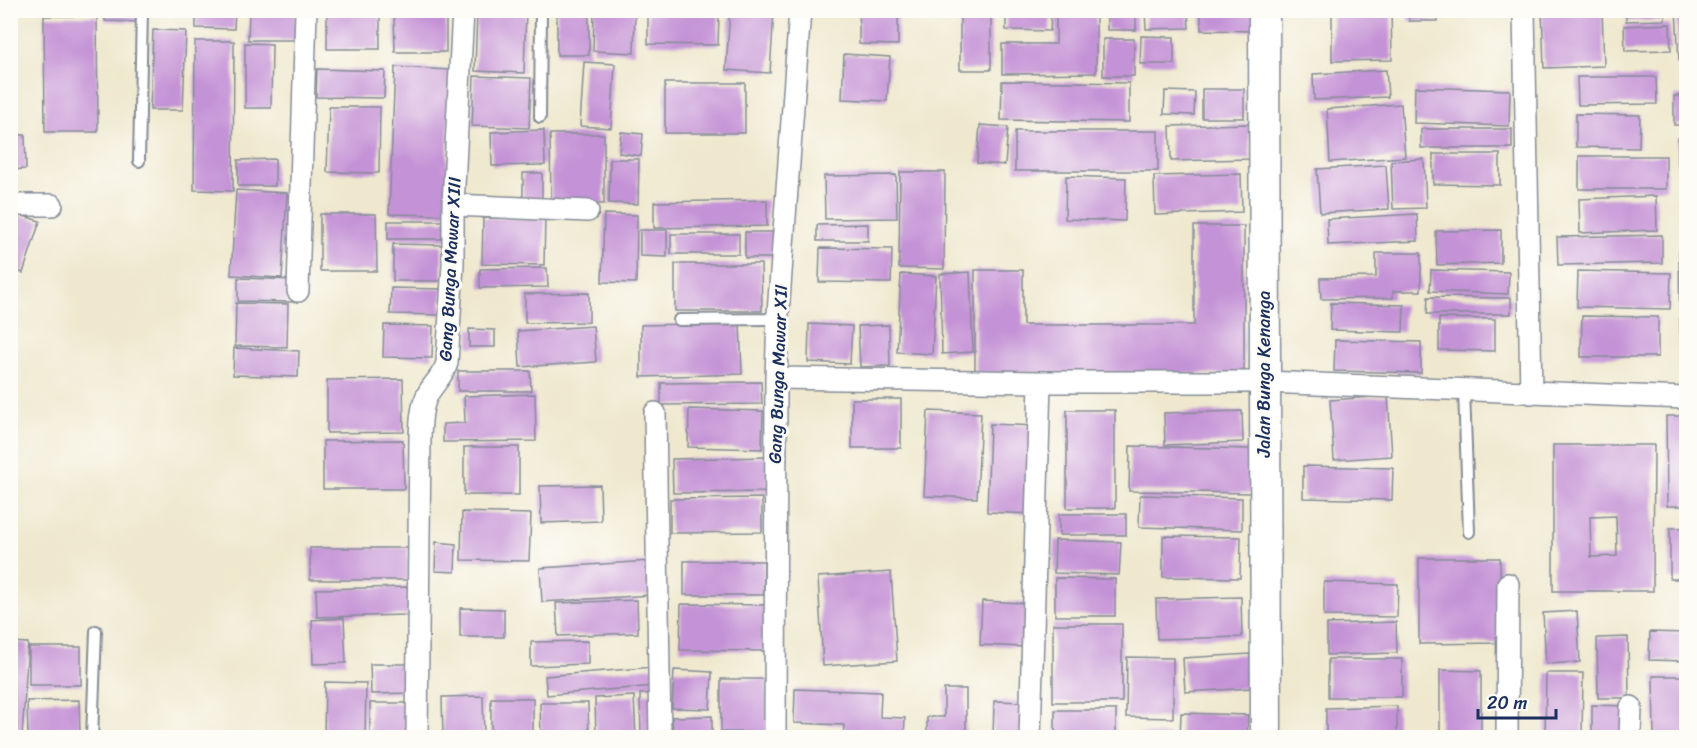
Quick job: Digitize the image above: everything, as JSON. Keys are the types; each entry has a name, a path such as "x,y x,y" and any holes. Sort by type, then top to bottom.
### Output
{"street":[{"path":"298,291 306,10"},
{"name":"Gang Bunga Mawar XIII","path":"417,738 420,436 425,401 444,373 447,363 463,10"},
{"name":"Gang Bunga Mawar XII","path":"775,738 778,314 800,10"},
{"name":"Jalan Bunga Kenanga","path":"1264,10 1266,738"},
{"path":"1524,10 1531,393"},
{"path":"10,205 52,206"},
{"path":"453,205 588,211"},
{"path":"776,378 1040,382 1264,382 1686,398"},
{"path":"1030,738 1040,382"},
{"path":"655,412 660,738"},
{"path":"1507,738 1508,584"},
{"path":"1630,738 1631,707"}],"lane":[{"path":"138,161 142,10"},
{"path":"540,117 541,10"},
{"path":"679,320 767,319 778,314"},
{"path":"1464,390 1469,532"},
{"path":"92,738 96,631"}],"building":[{"path":"106,10 141,10 141,22 105,21"},
{"path":"196,10 235,10 234,29 196,28"},
{"path":"249,10 296,10 296,40 248,40"},
{"path":"327,10 380,10 380,49 327,49"},
{"path":"477,10 526,10 524,73 475,71"},
{"path":"557,10 589,10 589,55 557,55"},
{"path":"594,10 635,10 634,53 593,51"},
{"path":"730,10 774,10 770,73 726,70"},
{"path":"859,10 898,10 898,45 859,44"},
{"path":"960,10 991,10 991,70 960,70"},
{"path":"1006,10 1051,10 1050,31 1006,30"},
{"path":"1056,10 1096,10 1096,73 1002,74 1002,44 1056,44"},
{"path":"1107,10 1136,10 1136,30 1107,30"},
{"path":"1145,10 1188,10 1189,28 1146,29"},
{"path":"1201,10 1256,10 1255,31 1201,30"},
{"path":"1332,10 1391,10 1392,60 1332,61"},
{"path":"1410,10 1438,10 1438,21 1409,21"},
{"path":"1542,10 1602,10 1604,66 1544,68"},
{"path":"1626,10 1665,10 1665,20 1626,21"},
{"path":"1676,10 1686,10 1686,60 1679,60"},
{"path":"446,11 446,52 395,52 394,12"},
{"path":"648,13 719,14 718,45 648,44"},
{"path":"44,16 97,16 98,132 45,132"},
{"path":"1670,24 1671,50 1625,51 1624,26"},
{"path":"153,30 186,31 183,110 150,110"},
{"path":"1141,36 1174,37 1174,64 1140,64"},
{"path":"1103,39 1134,39 1134,76 1103,76"},
{"path":"195,41 234,41 233,191 194,190"},
{"path":"245,43 272,44 271,108 245,108"},
{"path":"10,45 13,45 15,97 10,97"},
{"path":"844,54 890,57 887,101 842,99"},
{"path":"584,62 615,64 611,128 580,126"},
{"path":"395,67 450,70 446,215 389,214"},
{"path":"317,69 385,71 384,98 316,97"},
{"path":"1386,70 1388,97 1314,100 1313,74"},
{"path":"474,76 531,78 529,128 472,126"},
{"path":"1577,77 1656,77 1657,104 1578,105"},
{"path":"1002,81 1129,83 1129,122 1001,120"},
{"path":"665,83 745,83 745,133 665,133"},
{"path":"1415,87 1510,90 1509,126 1414,123"},
{"path":"1202,89 1244,89 1244,118 1202,118"},
{"path":"1165,91 1195,92 1194,115 1164,114"},
{"path":"1674,96 1686,96 1686,125 1674,125"},
{"path":"1401,104 1405,157 1330,162 1327,109"},
{"path":"329,107 380,107 379,173 327,172"},
{"path":"1576,114 1640,115 1639,148 1576,147"},
{"path":"1249,124 1250,159 1171,161 1170,126"},
{"path":"980,125 1008,127 1005,165 977,163"},
{"path":"1421,129 1512,129 1512,148 1421,148"},
{"path":"544,130 545,165 492,166 491,132"},
{"path":"1015,131 1158,131 1158,171 1015,171"},
{"path":"621,132 643,134 641,156 619,153"},
{"path":"550,134 604,134 604,204 551,204"},
{"path":"10,135 25,135 26,169 10,170"},
{"path":"1678,138 1686,138 1686,164 1678,164"},
{"path":"1433,154 1500,154 1500,185 1433,184"},
{"path":"1579,156 1666,156 1666,189 1579,189"},
{"path":"275,159 275,186 238,186 238,160"},
{"path":"610,159 639,159 638,204 609,203"},
{"path":"1424,159 1426,208 1393,209 1391,161"},
{"path":"1386,165 1389,209 1320,213 1317,169"},
{"path":"900,172 945,172 944,269 899,268"},
{"path":"523,173 542,173 542,199 523,199"},
{"path":"1241,174 1242,212 1155,215 1154,176"},
{"path":"896,175 897,218 825,219 824,176"},
{"path":"1066,176 1126,178 1125,221 1065,219"},
{"path":"236,190 287,193 282,278 231,275"},
{"path":"1656,196 1657,230 1580,233 1579,199"},
{"path":"767,200 767,226 654,228 654,202"},
{"path":"10,212 40,221 23,273 10,269"},
{"path":"320,214 376,214 377,271 320,271"},
{"path":"604,214 637,215 636,283 602,282"},
{"path":"1417,214 1418,241 1328,245 1327,219"},
{"path":"483,218 545,218 544,265 482,264"},
{"path":"388,221 450,221 451,239 388,239"},
{"path":"868,224 868,241 817,241 817,225"},
{"path":"1194,226 1244,226 1244,374 975,373 975,270 1023,270 1023,325 1194,325"},
{"path":"640,230 667,230 667,257 640,256"},
{"path":"1501,230 1501,263 1437,265 1436,231"},
{"path":"745,232 775,232 775,258 745,258"},
{"path":"671,234 739,234 739,254 671,254"},
{"path":"1662,235 1662,263 1558,265 1557,237"},
{"path":"393,244 442,245 442,281 393,281"},
{"path":"820,248 892,249 891,283 819,282"},
{"path":"1679,251 1686,251 1686,333 1680,333"},
{"path":"1376,253 1421,253 1421,291 1393,291 1393,298 1321,299 1320,278 1376,277"},
{"path":"675,264 761,264 762,311 675,311"},
{"path":"547,268 548,287 480,288 480,269"},
{"path":"1431,270 1509,272 1508,294 1430,291"},
{"path":"1578,271 1671,273 1670,309 1577,307"},
{"path":"970,272 973,352 942,354 940,274"},
{"path":"901,274 936,276 932,354 897,352"},
{"path":"238,278 296,280 295,302 238,301"},
{"path":"391,288 442,289 441,315 390,314"},
{"path":"589,293 589,322 525,323 525,294"},
{"path":"1428,297 1511,298 1511,314 1427,314"},
{"path":"236,303 288,304 287,347 235,346"},
{"path":"1331,303 1404,305 1403,332 1330,330"},
{"path":"1582,316 1658,317 1658,357 1581,357"},
{"path":"1439,318 1495,319 1495,351 1439,350"},
{"path":"740,323 742,374 641,377 641,325"},
{"path":"809,324 852,326 850,364 808,362"},
{"path":"384,325 433,326 432,358 383,357"},
{"path":"889,325 890,366 860,367 858,326"},
{"path":"593,326 596,362 520,367 518,331"},
{"path":"469,329 495,330 495,347 469,347"},
{"path":"1335,340 1421,342 1421,373 1334,371"},
{"path":"234,348 299,351 298,377 233,375"},
{"path":"458,371 530,371 531,391 458,391"},
{"path":"403,379 404,432 327,433 327,380"},
{"path":"761,382 762,404 661,405 661,383"},
{"path":"535,394 536,441 443,442 443,424 465,423 464,396"},
{"path":"1388,396 1392,456 1334,460 1330,400"},
{"path":"852,399 901,399 901,448 852,448"},
{"path":"689,409 763,411 762,449 688,447"},
{"path":"1067,410 1115,410 1115,508 1067,508"},
{"path":"928,411 981,413 977,498 924,496"},
{"path":"1242,411 1243,442 1165,445 1164,413"},
{"path":"1666,416 1686,416 1686,506 1667,506"},
{"path":"990,424 1034,426 1031,514 987,512"},
{"path":"403,440 404,489 323,489 323,441"},
{"path":"1553,445 1654,445 1653,591 1553,591","holes":["1616,516 1617,556 1591,557 1590,517"]},
{"path":"1130,446 1252,449 1251,493 1129,491"},
{"path":"464,447 519,447 519,495 464,495"},
{"path":"768,457 769,492 673,493 672,459"},
{"path":"1303,466 1393,468 1392,500 1303,498"},
{"path":"600,485 601,521 541,523 540,486"},
{"path":"1140,495 1242,498 1242,530 1139,527"},
{"path":"762,498 762,532 670,533 670,499"},
{"path":"462,512 531,514 529,561 461,560"},
{"path":"1059,514 1126,514 1126,535 1059,535"},
{"path":"1670,528 1686,528 1686,579 1670,579"},
{"path":"1163,536 1241,537 1240,578 1163,577"},
{"path":"1055,540 1121,542 1119,575 1054,573"},
{"path":"436,542 456,544 455,572 435,571"},
{"path":"310,548 408,548 408,580 310,580"},
{"path":"1419,558 1500,558 1501,643 1419,644"},
{"path":"650,561 652,595 542,602 540,568"},
{"path":"684,561 764,561 764,595 684,595"},
{"path":"891,572 897,661 823,666 818,577"},
{"path":"1055,578 1115,579 1115,616 1055,616"},
{"path":"1324,582 1398,584 1397,617 1324,616"},
{"path":"408,587 408,615 317,617 316,589"},
{"path":"1241,597 1242,637 1157,639 1156,599"},
{"path":"637,600 638,633 558,636 556,603"},
{"path":"982,601 1027,603 1025,647 980,645"},
{"path":"681,604 766,605 765,651 680,650"},
{"path":"460,608 504,609 504,637 460,637"},
{"path":"1577,611 1580,662 1546,664 1543,613"},
{"path":"344,618 346,663 313,664 312,620"},
{"path":"1396,622 1397,653 1327,655 1327,624"},
{"path":"1053,624 1122,624 1122,702 1053,702"},
{"path":"1650,632 1686,633 1686,661 1649,660"},
{"path":"1628,637 1629,698 1598,698 1597,638"},
{"path":"588,641 588,664 531,666 531,642"},
{"path":"10,642 28,643 22,738 10,738"},
{"path":"29,647 81,647 81,685 29,685"},
{"path":"1250,654 1252,688 1185,692 1183,658"},
{"path":"1127,657 1173,658 1173,718 1126,717"},
{"path":"1328,659 1402,659 1402,697 1328,697"},
{"path":"370,664 412,664 412,693 371,694"},
{"path":"654,667 655,686 547,695 545,676"},
{"path":"674,670 712,672 710,709 672,708"},
{"path":"1440,670 1481,671 1481,738 1440,738"},
{"path":"1546,673 1583,673 1582,738 1545,738"},
{"path":"1653,676 1686,676 1686,738 1654,738"},
{"path":"721,679 767,679 767,732 721,732"},
{"path":"325,682 366,683 365,738 324,738"},
{"path":"795,689 881,692 880,717 905,718 904,738 843,738 844,725 794,723"},
{"path":"944,689 966,689 966,738 927,738 927,717 944,717"},
{"path":"656,693 657,738 641,738 640,694"},
{"path":"483,696 484,738 443,738 442,697"},
{"path":"634,696 636,738 596,738 595,698"},
{"path":"491,698 533,698 533,736 491,736"},
{"path":"79,700 80,738 28,738 27,701"},
{"path":"994,701 1026,702 1024,738 993,738"},
{"path":"370,703 412,703 412,738 370,738"},
{"path":"540,703 588,703 589,738 541,738"},
{"path":"1592,705 1628,706 1627,738 1592,738"},
{"path":"1397,706 1397,738 1326,738 1326,708"},
{"path":"1055,710 1116,710 1116,738 1055,738"},
{"path":"1181,713 1248,715 1247,738 1180,738"},
{"path":"712,716 712,738 673,738 672,717"},
{"path":"1128,734 1170,735 1170,738 1128,738"}]}
